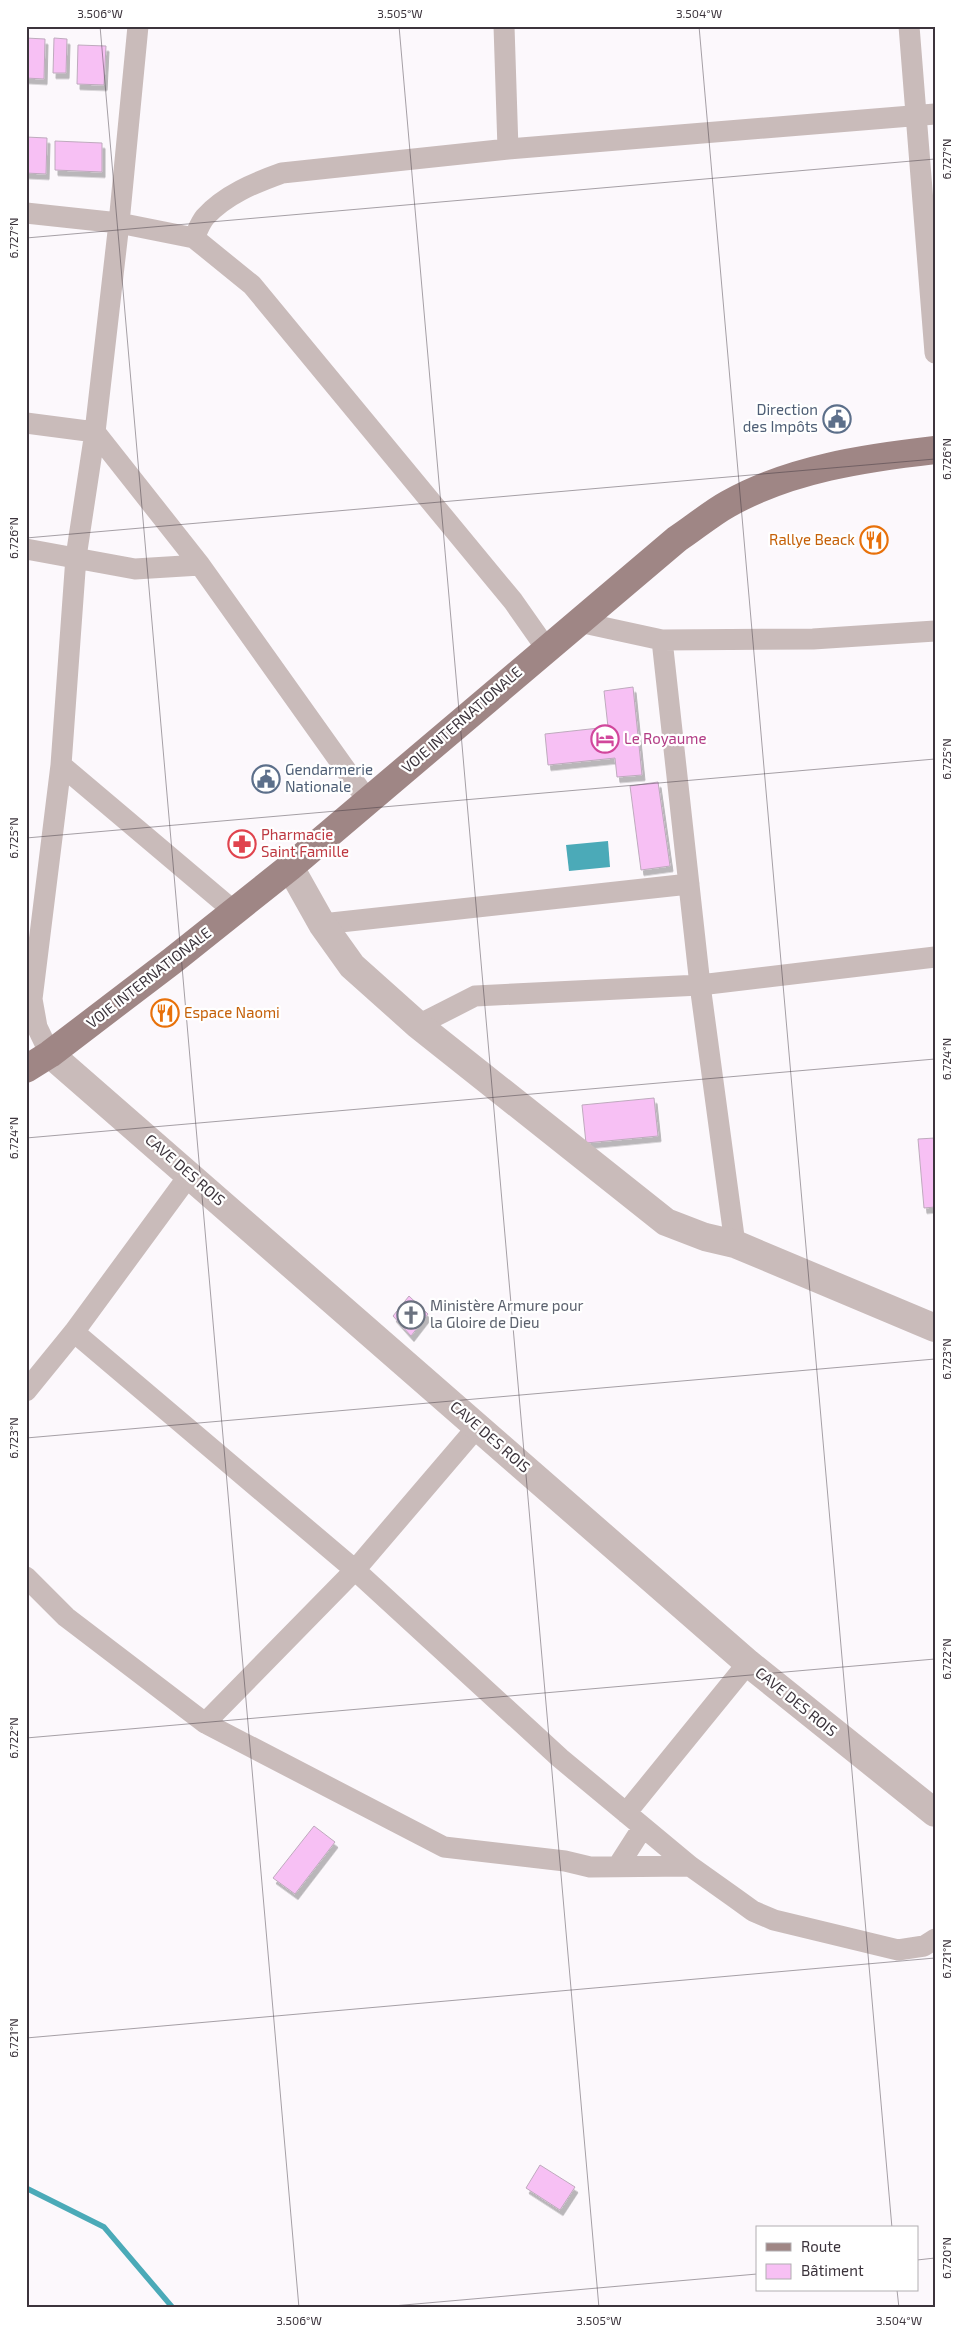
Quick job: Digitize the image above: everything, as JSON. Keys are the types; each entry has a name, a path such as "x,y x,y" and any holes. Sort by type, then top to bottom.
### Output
{"main road":[{"name":"VOIE INTERNATIONALE","path":"26,1069 50,1054 235,912 677,539 727,504 777,481 874,457 935,450"}],"street":[{"path":"50,1054 37,1027 32,999 61,765 76,558 95,432 119,224 138,26"},
{"path":"504,26 508,149"},
{"path":"909,26 926,115 935,353"},
{"path":"194,238 203,218 226,200 252,183 282,173 508,149 926,115"},
{"path":"26,213 119,224 194,238 252,285 513,601 546,648"},
{"path":"26,423 95,432 200,566 368,801"},
{"path":"26,549 135,569 200,566"},
{"path":"579,622 662,640 813,639 935,631"},
{"path":"662,640 700,985 735,1244"},
{"path":"61,765 235,912"},
{"path":"290,867 322,924 352,966 418,1025 666,1222 705,1238 735,1244 935,1328"},
{"path":"322,924 689,884"},
{"path":"418,1025 475,996 700,985 935,957"},
{"name":"CAVE DES ROIS","path":"50,1054 190,1174 748,1664 935,1813"},
{"path":"26,1391 74,1332 190,1174"},
{"path":"74,1332 355,1570 560,1758 690,1866 754,1911 774,1920 898,1950 924,1946 935,1940"},
{"path":"205,1723 355,1570 478,1426"},
{"path":"26,1577 66,1617 205,1723 444,1847 553,1860 590,1867 690,1866"},
{"path":"626,1813 748,1664"},
{"path":"618,1866 643,1827"}],"water":[{"path":"608,841 610,867 569,871 566,845"}],"building":[{"path":"26,38 45,39 44,79 26,78"},
{"path":"54,38 67,39 66,73 53,73"},
{"path":"78,45 106,46 104,85 77,84"},
{"path":"26,137 47,138 46,174 26,173"},
{"path":"55,141 102,143 102,172 55,170"},
{"path":"633,687 642,775 617,777 615,758 548,765 545,734 608,727 604,691"},
{"path":"658,782 670,866 641,870 630,786"},
{"path":"654,1098 658,1136 586,1143 582,1105"},
{"path":"935,1138 935,1207 924,1208 918,1139"},
{"name":"Ministère Armure pour la Gloire de Dieu","path":"409,1296 428,1314 411,1336 393,1316"},
{"path":"314,1826 335,1842 295,1894 273,1878"},
{"path":"540,2165 575,2187 560,2210 526,2188"}],"waterway":[{"path":"26,2188 104,2227 173,2308"}],"place":[{"name":"Direction des Impôts","path":"837,419"},
{"name":"Rallye Beack","path":"874,540"},
{"name":"Le Royaume","path":"605,739"},
{"name":"Gendarmerie Nationale","path":"266,779"},
{"name":"Pharmacie Saint Famille","path":"242,844"},
{"name":"Espace Naomi","path":"165,1013"},
{"name":"Ministère Armure pour la Gloire de Dieu","path":"411,1315"}]}
